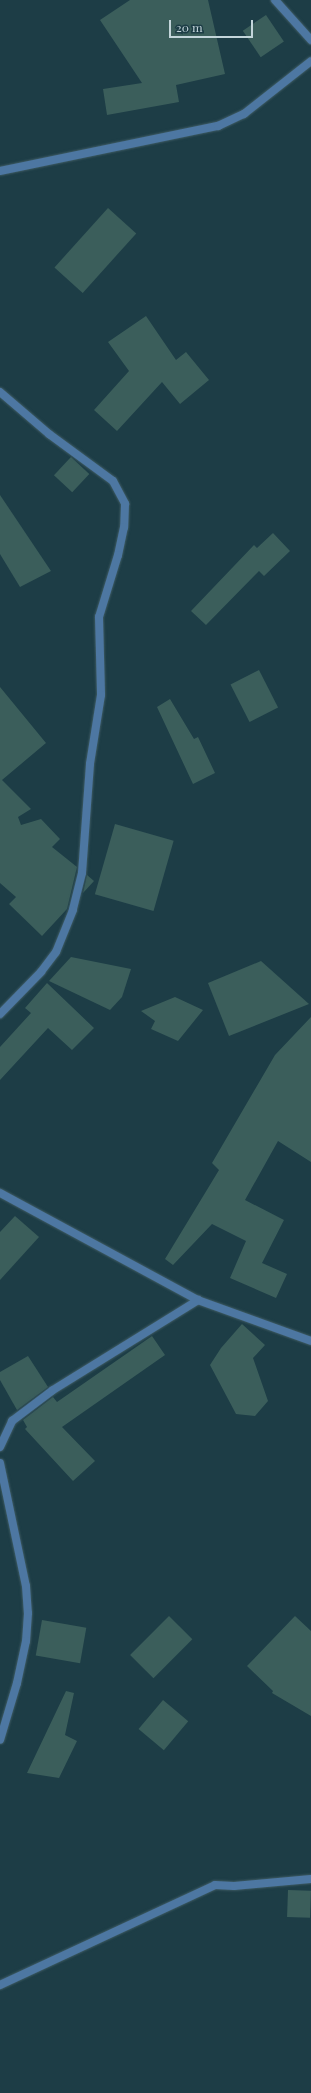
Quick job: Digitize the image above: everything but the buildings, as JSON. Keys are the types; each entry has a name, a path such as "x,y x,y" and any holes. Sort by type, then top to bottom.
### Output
{"street":[{"path":"275,0 311,40"},
{"path":"0,171 218,126 244,114 311,61"},
{"path":"0,392 49,434 113,482 125,504 124,527 118,555 99,617 101,695 90,764 82,873 73,910 56,952 41,972 0,1014"},
{"path":"0,1193 198,1300 311,1341"},
{"path":"0,1446 12,1421 47,1394 169,1315 198,1300"},
{"path":"0,1463 26,1586 28,1613 21,1662 0,1740"},
{"path":"0,1985 215,1885 234,1886 311,1880"}]}
